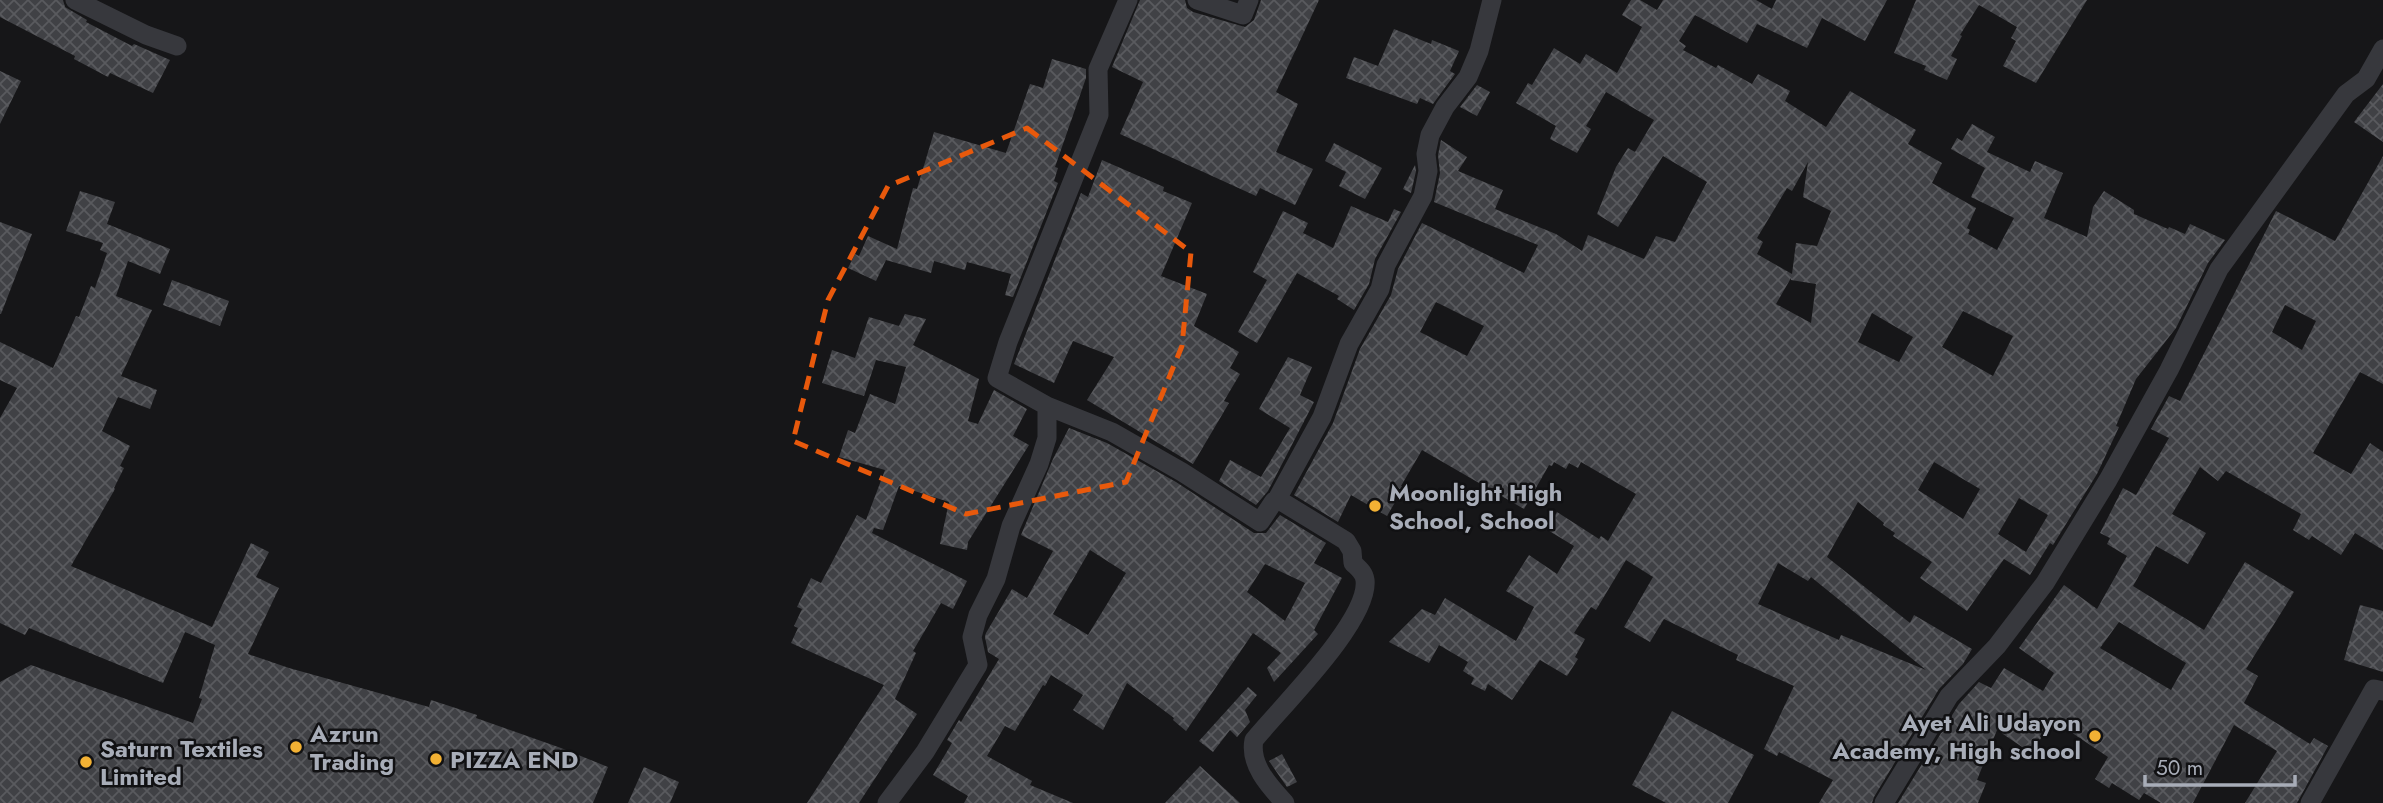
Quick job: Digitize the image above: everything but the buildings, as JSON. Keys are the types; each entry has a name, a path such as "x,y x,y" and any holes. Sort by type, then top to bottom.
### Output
{"street":[{"path":"75,0 177,47"},
{"path":"1128,0 1098,69 1100,115 1008,342 997,378 1047,406 1112,432 1261,522 1276,501 1322,417 1349,344 1380,289 1387,265 1423,196 1428,171 1426,154 1430,135 1468,77 1479,51 1492,0"},
{"path":"1197,0 1243,15 1250,0"},
{"path":"1884,803 1949,695 1997,646 2045,583 2108,480 2169,370 2219,269 2346,94 2366,79 2380,60"},
{"path":"887,803 925,752 978,665 972,637 978,615 996,579 1011,526 1039,464 1047,438 1047,406"},
{"path":"1276,501 1279,500 1346,541 1352,551 1353,563 1364,574 1366,583 1351,621 1332,650 1254,740 1252,753 1267,785 1284,803"},
{"path":"2310,803 2374,689 2383,691"}],"highlighted area":[{"path":"1027,128 1191,252 1182,346 1126,482 966,514 793,441 828,300 888,186"}],"place":[{"name":"Moonlight High School, School","path":"1375,506"},
{"name":"Ayet Ali Udayon Academy, High school","path":"2095,736"},
{"name":"Azrun Trading","path":"296,747"},
{"name":"PIZZA END","path":"436,759"},
{"name":"Saturn Textiles Limited","path":"86,762"}]}
